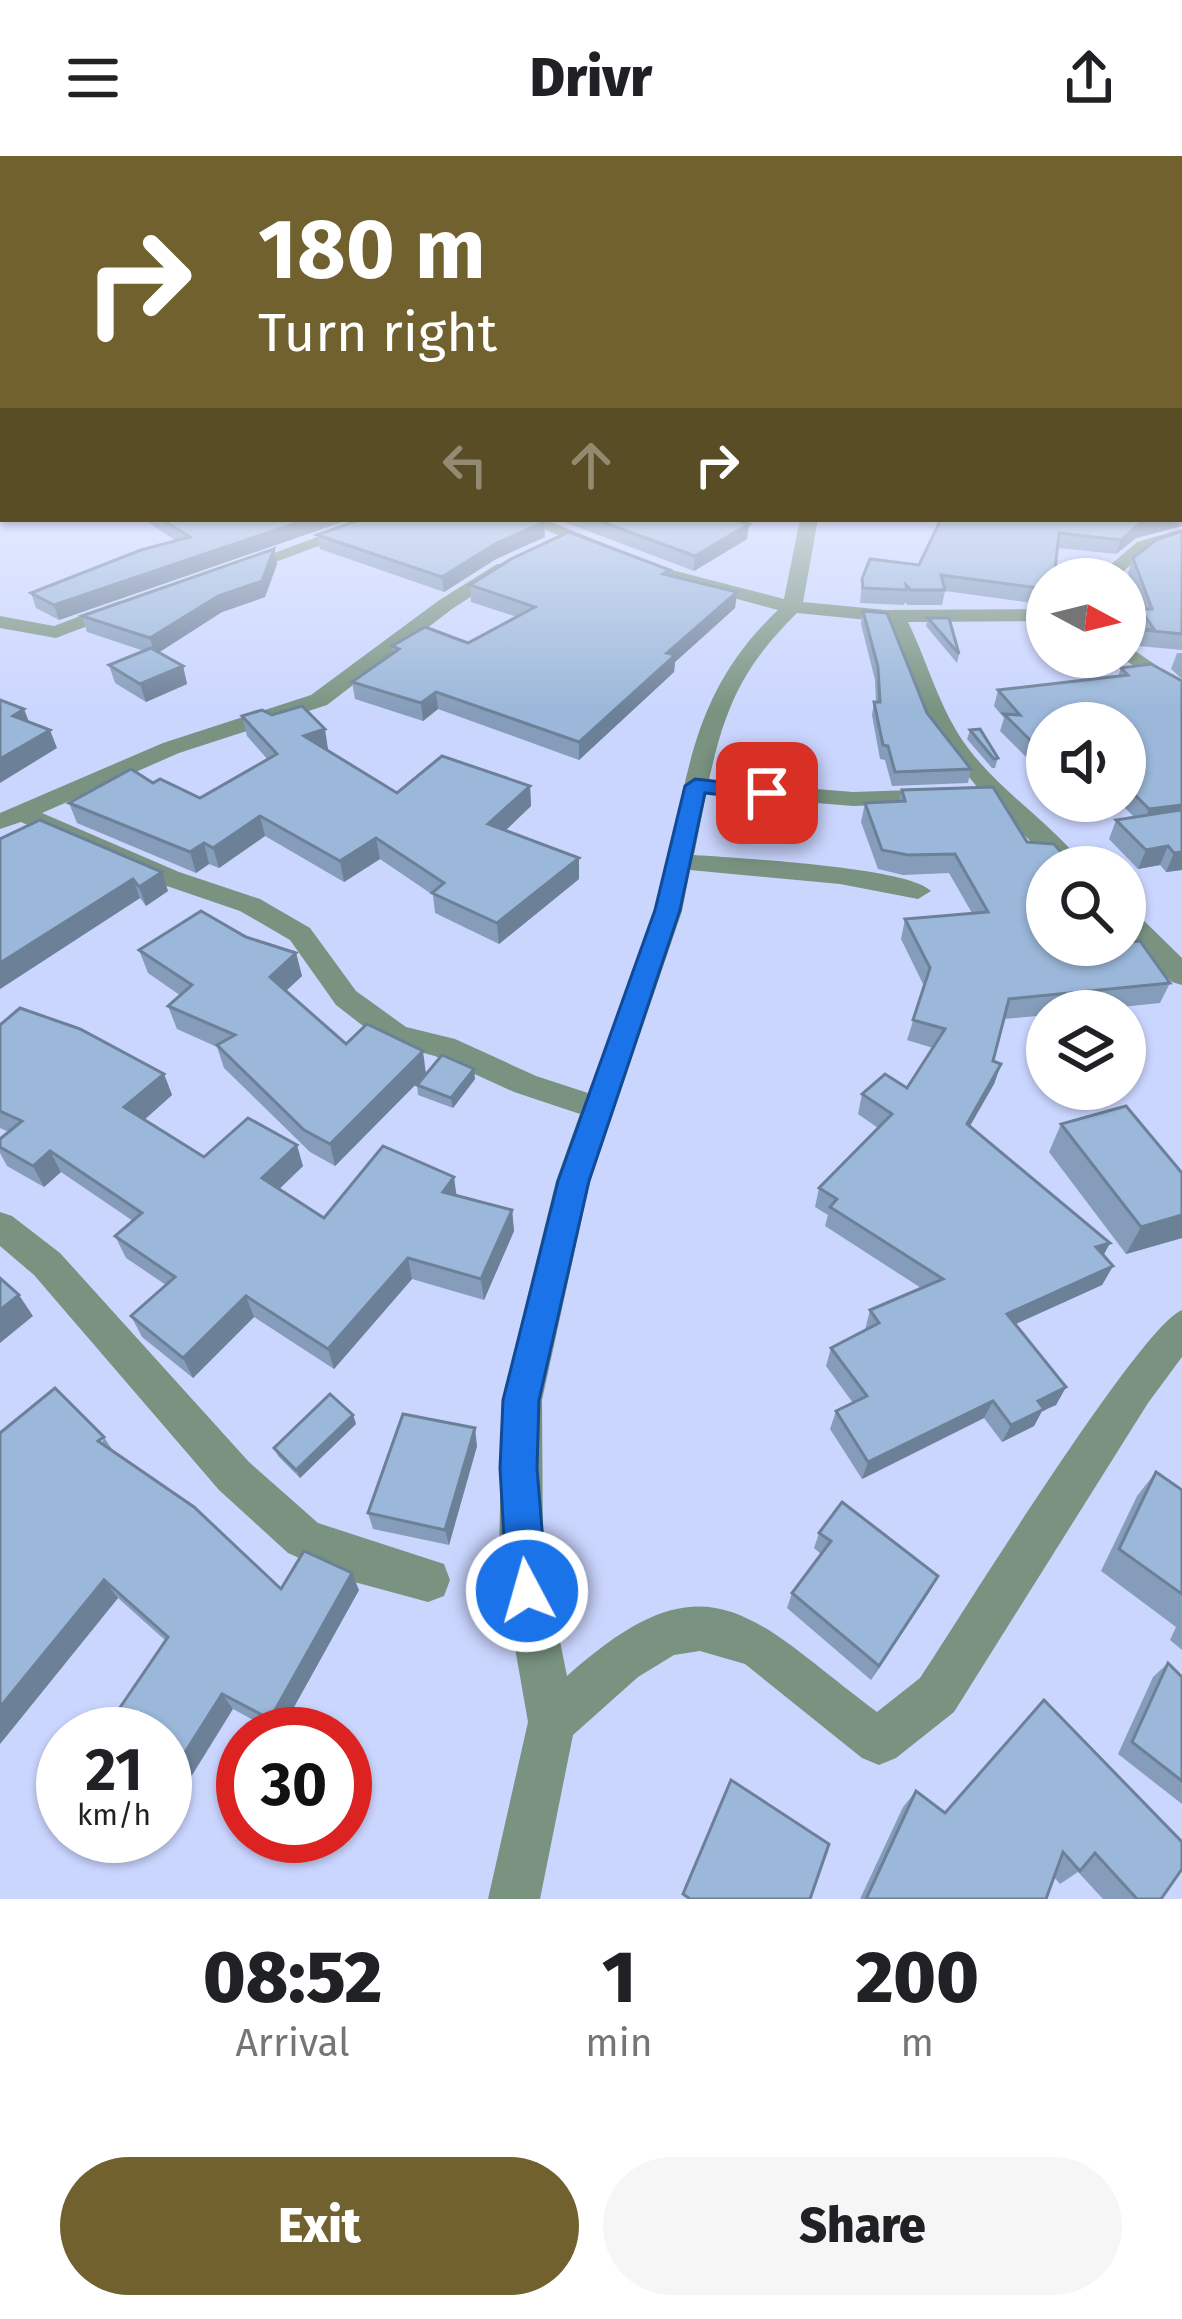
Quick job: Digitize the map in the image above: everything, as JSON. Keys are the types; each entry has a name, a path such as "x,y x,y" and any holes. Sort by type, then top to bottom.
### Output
{"street":[{"path":"227,573 295,549"},
{"path":"11,817 171,748 320,700 445,605 542,549"},
{"path":"602,549 690,581 792,607 896,617 1026,615"},
{"path":"514,1899 552,1722 521,1557 521,1400 573,1181 636,1010 679,861 712,716 732,677 792,607 803,549"},
{"path":"0,622 56,632 148,597"},
{"path":"896,617 937,718 996,794 1051,846"},
{"path":"1146,655 1182,658"},
{"path":"1146,666 1182,693"},
{"path":"695,786 853,800 996,794"},
{"path":"11,817 250,905 300,934 346,998 396,1035 444,1047 525,1084 598,1108"},
{"path":"679,861 840,876 918,891"},
{"path":"1146,939 1182,975"},
{"path":"0,1226 47,1264 234,1476 303,1538 347,1558 428,1580"},
{"path":"552,1722 634,1648 680,1628 718,1631 758,1646 848,1722 879,1741 937,1695 1134,1390 1182,1327"}],"building":[{"path":"218,549 54,605 31,593 141,550"},
{"path":"274,549 262,581 218,596 150,638 82,616"},
{"path":"360,549 486,549 442,577"},
{"path":"532,549 615,549 670,570 663,574 737,592 667,653 675,655 579,742 436,692 421,703 352,682 399,649 392,646 425,627 468,643 535,607 470,585"},
{"path":"677,549 706,549 695,556"},
{"path":"926,549 1057,549 1056,558 1026,558 1026,586 941,575 945,590 911,590 906,585 907,590 863,588 870,559 919,565"},
{"path":"1144,549 1182,549 1182,634 1146,630 1154,629 1146,618 1146,609 1152,609 1146,593 1146,558 1133,558"},
{"path":"863,611 887,613 927,713 971,769 895,772 888,746 883,745 874,702 880,702 878,667"},
{"path":"928,618 949,618 959,654"},
{"path":"151,648 183,666 140,684 109,665"},
{"path":"1146,665 1182,681 1182,805 1146,806 1146,702 1026,702 1026,736 1004,714 1020,715 998,690 1146,678"},
{"path":"0,700 24,709 13,716 50,730 0,759"},
{"path":"302,706 325,729 304,736 397,793 442,756 530,786 488,824 579,858 497,923 432,893 444,883 376,838 340,861 260,816 213,848 204,843 190,852 69,803 131,769 153,783 160,779 200,798 277,754 242,716 262,710 272,715"},
{"path":"980,729 998,758 970,730"},
{"path":"993,787 1027,842 1056,846 1026,846 1026,966 1146,966 1146,949 1170,983 1026,990 1026,997 1009,999 993,1061 1001,1064 967,1124 1110,1243 1096,1247 1113,1266 1007,1314 1066,1387 1038,1401 1044,1409 1011,1425 993,1401 868,1462 836,1411 867,1396 831,1348 879,1323 870,1310 943,1279 830,1207 837,1199 819,1188 892,1114 862,1094 885,1074 907,1088 945,1029 913,1020 930,968 905,919 988,912 955,854 882,850 865,803 905,801 902,790"},
{"path":"1182,812 1182,852 1174,853 1168,846 1146,850 1118,822 1146,822 1146,815"},
{"path":"40,820 162,872 139,887 133,879 0,963 0,839"},
{"path":"201,911 246,937 296,953 270,977 346,1044 367,1024 423,1051 330,1144 304,1130 217,1045 235,1035 168,1006 192,985 139,950"},
{"path":"20,1008 80,1029 164,1074 124,1107 204,1157 248,1118 297,1145 262,1178 324,1218 383,1146 454,1177 443,1192 512,1210 481,1279 408,1258 328,1349 246,1296 183,1358 131,1316 175,1277 115,1236 142,1213 50,1151 33,1166 0,1147 0,1139 22,1121 0,1111 0,1025"},
{"path":"442,1055 474,1069 451,1098 417,1085"},
{"path":"1129,1110 1182,1173 1182,1215 1141,1227 1061,1124"},
{"path":"0,1278 19,1295 0,1310"},
{"path":"55,1388 104,1437 98,1441 194,1507 281,1589 304,1551 352,1573 277,1707 247,1707 222,1694 192,1741 192,1707 120,1707 168,1637 104,1580 0,1707 0,1433"},
{"path":"330,1394 353,1415 296,1470 274,1448"},
{"path":"403,1414 475,1428 445,1530 368,1513"},
{"path":"1156,1472 1182,1490 1182,1594 1119,1549"},
{"path":"842,1502 938,1576 879,1666 792,1593 831,1541 819,1533"},
{"path":"1168,1663 1182,1677 1182,1781 1132,1742"},
{"path":"1044,1700 1182,1842 1182,1869 1161,1899 1137,1899 1095,1853 1080,1871 1063,1852 1046,1899 866,1899 916,1791 945,1813"},
{"path":"731,1780 829,1844 810,1899 690,1899 683,1894"}],"route":[{"path":"527,1591 521,1557 521,1400 573,1181 668,910 695,786 767,793"}]}
